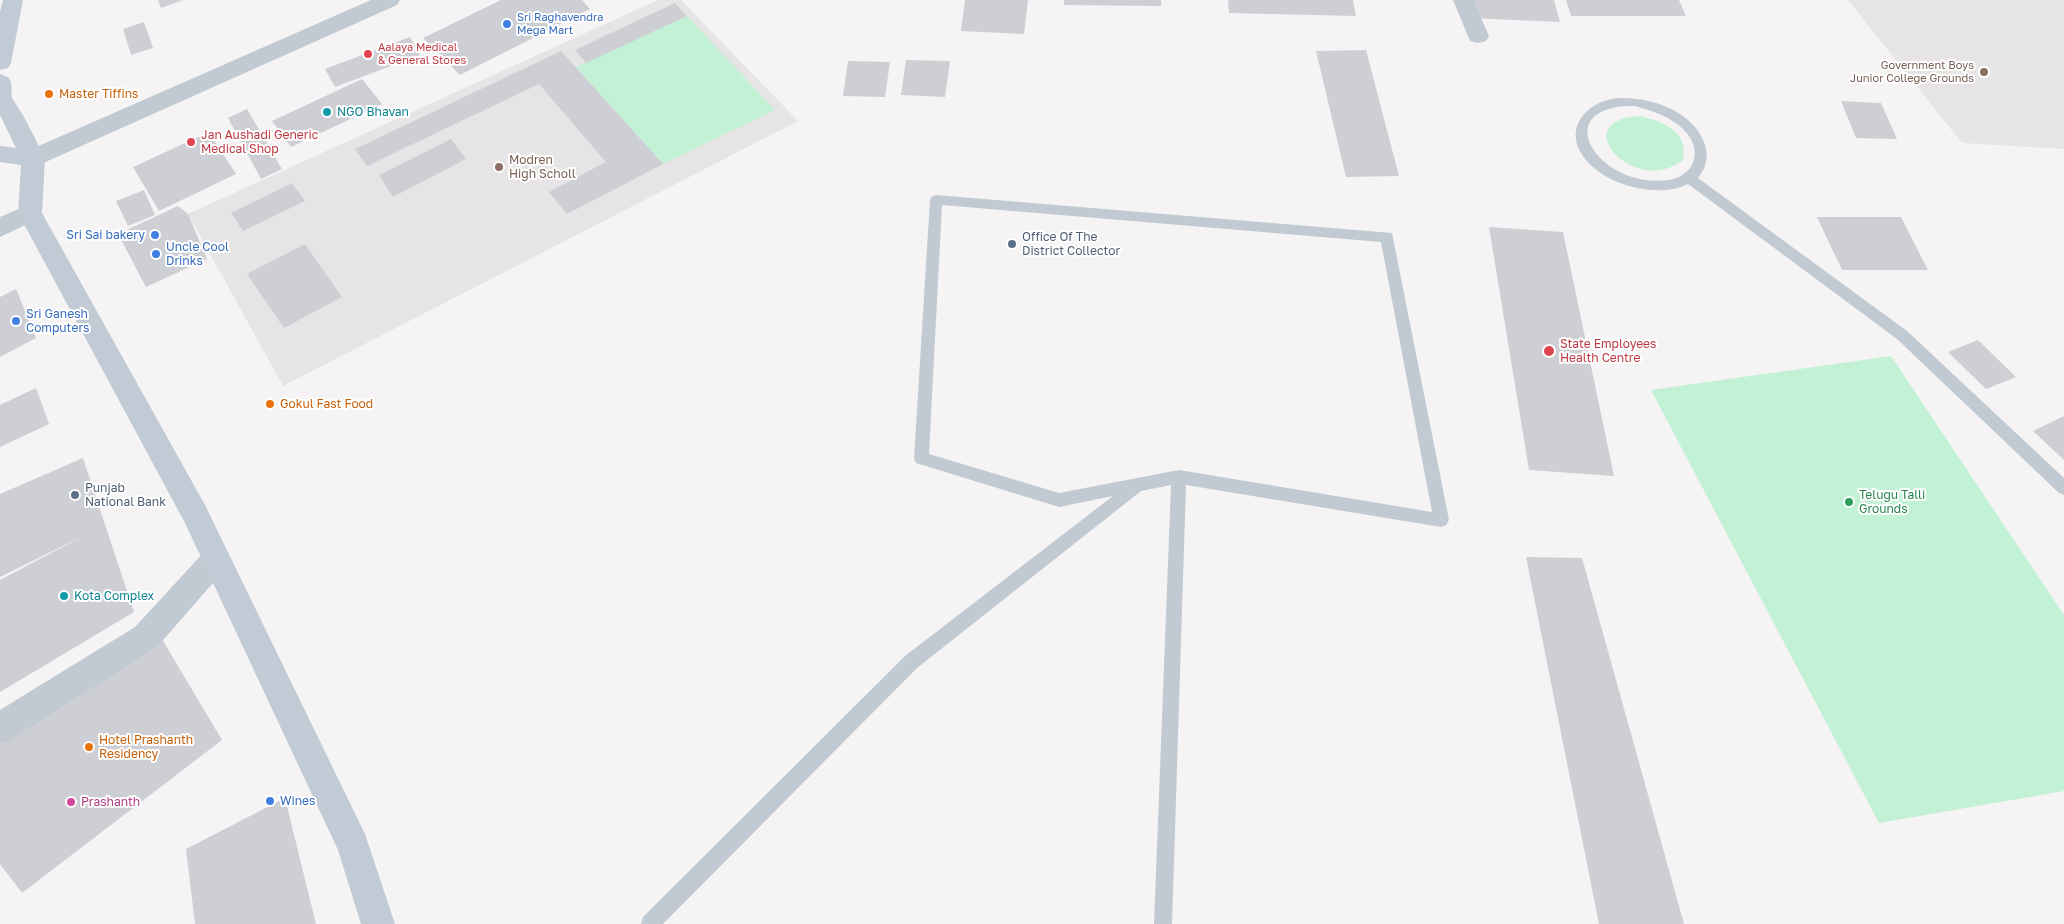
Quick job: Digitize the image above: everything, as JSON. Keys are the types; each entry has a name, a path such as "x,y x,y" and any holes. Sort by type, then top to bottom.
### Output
{"street":[{"path":"0,63 13,0"},
{"path":"0,154 33,158 390,0"},
{"path":"1464,0 1478,36"},
{"path":"0,82 1,99 13,116 33,158 30,213 195,514 353,846 378,924"},
{"path":"0,228 30,213"},
{"path":"0,728 146,637 216,560"}],"lane":[{"path":"1635,102 1658,108 1679,118 1694,133 1702,150 1700,165 1689,178 1671,185 1648,186 1624,180 1602,168 1587,153 1580,136 1583,121 1594,109 1612,103 1635,102"},
{"path":"1689,178 1902,335 2064,488"},
{"path":"936,200 1387,237 1441,520 1179,477 1059,500 921,458 936,200"},
{"path":"1163,924 1179,477"},
{"path":"650,924 911,662 1138,486"}],"shaded area":[{"name":"Modren High Scholl","path":"658,0 681,0 798,121 283,386 188,214"},
{"name":"Government Boys Junior College Grounds","path":"1848,0 2064,0 2064,149 1962,143"}],"green space":[{"path":"687,16 775,110 663,164 576,67"},
{"path":"1640,116 1658,121 1673,129 1682,142 1684,150 1683,160 1664,169 1645,170 1628,164 1615,154 1608,142 1608,130 1618,121"},
{"name":"Telugu Talli Grounds","path":"1891,356 2064,615 2064,791 1879,823 1651,390"}],"building":[{"path":"158,0 183,0 161,8"},
{"name":"Sri Raghavendra Mega Mart","path":"501,0 582,0 590,9 460,75 423,38"},
{"path":"965,0 1028,0 1024,34 961,31"},
{"path":"1064,0 1161,0 1161,6 1064,5"},
{"path":"1228,0 1353,0 1356,16 1229,13"},
{"path":"1463,0 1554,0 1560,22 1467,18"},
{"path":"1566,0 1679,0 1686,16 1571,16"},
{"path":"675,3 687,16 586,63 575,50"},
{"path":"144,22 153,48 131,55 123,29"},
{"path":"410,37 420,55 335,87 325,69"},
{"path":"1366,50 1399,176 1346,177 1316,51"},
{"path":"561,51 663,164 567,214 549,192 606,162 539,84 367,166 355,149"},
{"path":"906,60 950,61 945,97 901,95"},
{"path":"848,61 890,62 885,97 843,96"},
{"name":"NGO Bhavan","path":"362,79 382,104 291,147 272,121"},
{"path":"1841,101 1881,103 1897,139 1856,138"},
{"path":"247,109 282,169 261,179 228,118"},
{"path":"209,132 236,174 159,211 133,167"},
{"path":"451,139 466,159 393,197 379,175"},
{"path":"292,183 305,201 243,231 231,213"},
{"path":"144,190 155,215 128,226 116,201"},
{"path":"178,206 188,214 207,259 146,287 118,234"},
{"path":"1817,217 1901,217 1928,270 1842,270"},
{"name":"State Employees Health Centre","path":"1489,227 1563,232 1614,476 1529,470"},
{"path":"305,244 342,297 284,328 247,274"},
{"path":"16,289 36,338 0,357 0,297"},
{"path":"1978,340 2016,377 1986,389 1948,352"},
{"path":"36,388 49,424 0,447 0,405"},
{"path":"2064,416 2064,460 2033,431"},
{"name":"Kota Complex","path":"83,458 134,612 0,692 0,580 85,535 0,577 0,494"},
{"path":"1526,557 1582,558 1684,924 1599,924"},
{"name":"Prashanth","path":"156,629 222,740 22,893 0,864 0,738"},
{"path":"285,798 316,924 195,924 186,849"}],"place":[{"name":"Sri Raghavendra Mega Mart","path":"507,24"},
{"name":"Aalaya Medical & General Stores","path":"368,54"},
{"name":"Government Boys Junior College Grounds","path":"1984,72"},
{"name":"Master Tiffins","path":"49,94"},
{"name":"NGO Bhavan","path":"327,112"},
{"name":"Jan Aushadi Generic Medical Shop","path":"191,142"},
{"name":"Modren High Scholl","path":"499,167"},
{"name":"Sri Sai bakery","path":"155,235"},
{"name":"Office Of The District Collector","path":"1012,244"},
{"name":"Uncle Cool Drinks","path":"156,254"},
{"name":"Sri Ganesh Computers","path":"16,321"},
{"name":"State Employees Health Centre","path":"1549,351"},
{"name":"Gokul Fast Food","path":"270,404"},
{"name":"Punjab National Bank","path":"75,495"},
{"name":"Telugu Talli Grounds","path":"1849,502"},
{"name":"Kota Complex","path":"64,596"},
{"name":"Hotel Prashanth Residency","path":"89,747"},
{"name":"Wines","path":"270,801"},
{"name":"Prashanth","path":"71,802"}]}
